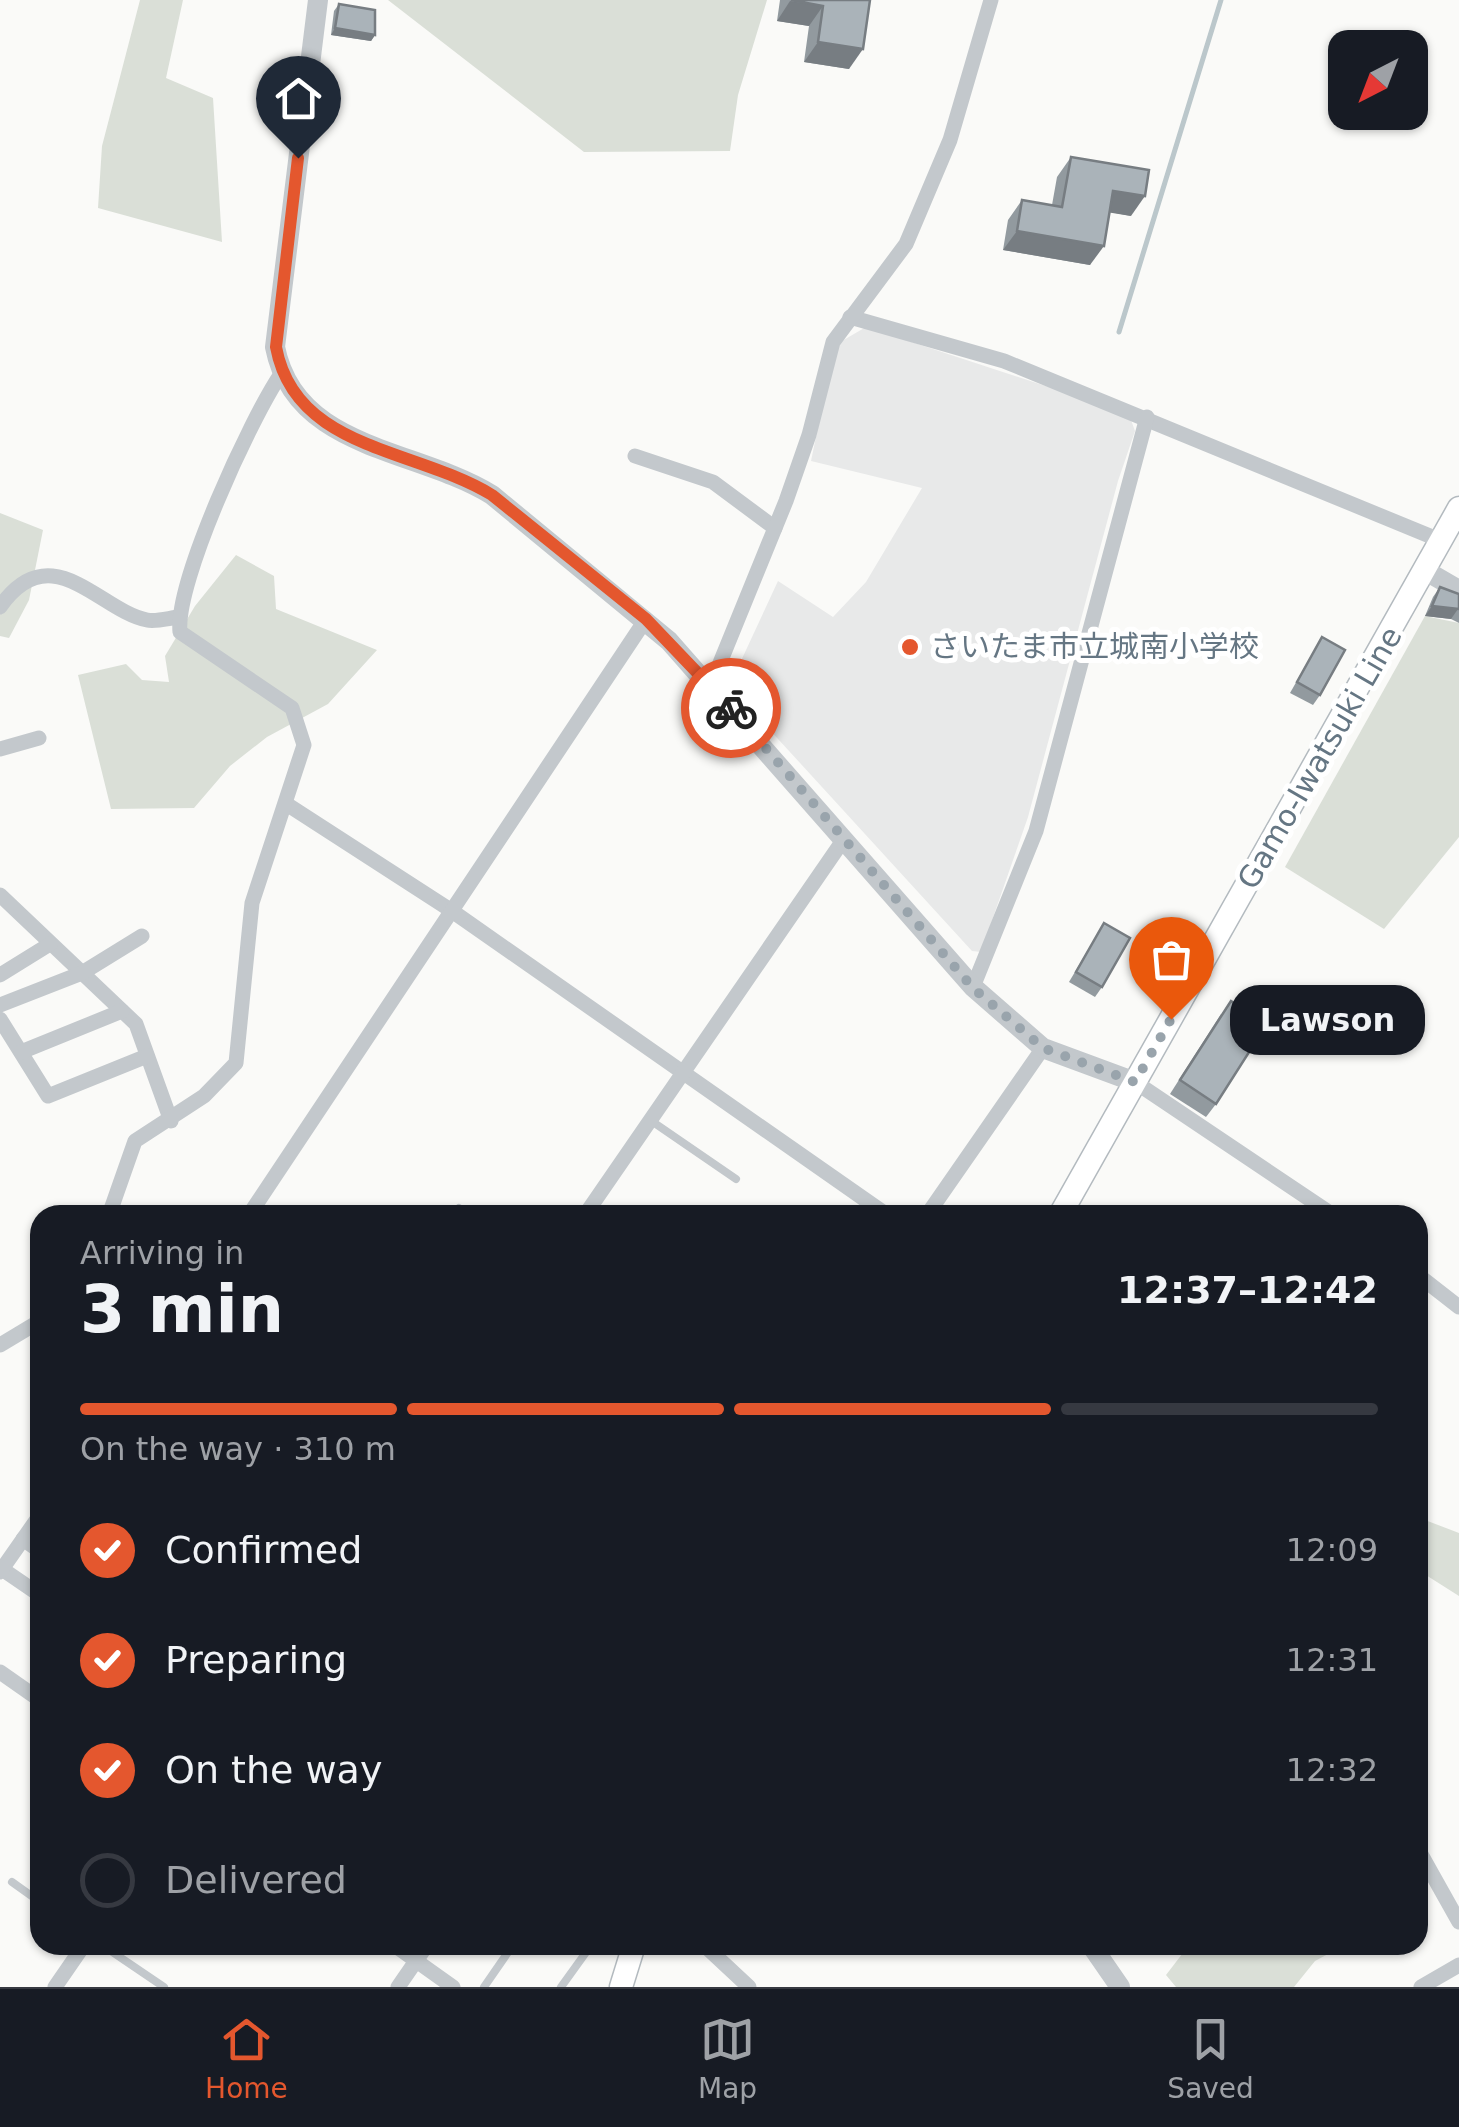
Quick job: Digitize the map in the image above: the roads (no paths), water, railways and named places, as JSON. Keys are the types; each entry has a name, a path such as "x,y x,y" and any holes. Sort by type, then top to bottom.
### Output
{"main road":[{"name":"Gamo-Iwatsuki Line","path":"1066,1205 1459,508"},
{"path":"620,1987 631,1955"}],"street":[{"path":"318,0 278,315 276,347 281,374 292,395 326,423 469,481 492,495 646,619 711,686 973,988 1043,1048 1135,1082 1319,1205"},
{"path":"711,686 776,528 809,435 832,342 906,244 950,140 991,0"},
{"path":"850,317 1004,362 1147,417 1442,541"},
{"path":"113,1205 135,1141 204,1096 236,1063 252,903 288,805 304,745 292,708 180,632 179,618 197,556 263,400 281,374"},
{"path":"973,988 1036,830 1147,417"},
{"path":"635,456 713,482 776,528"},
{"path":"1426,571 1459,590"},
{"path":"0,607 23,583 51,577 80,583 146,620 179,618"},
{"path":"256,1205 646,619"},
{"path":"0,748 38,738"},
{"path":"288,805 452,912 873,1205"},
{"path":"592,1205 844,839"},
{"path":"0,895 136,1024 171,1121"},
{"path":"0,1005 82,974 142,936"},
{"path":"0,975 50,944"},
{"path":"21,1052 122,1011"},
{"path":"0,1019 48,1096 147,1056"},
{"path":"934,1205 1043,1048"},
{"path":"1428,1283 1459,1307"},
{"path":"0,1344 30,1326"},
{"path":"30,1530 1,1570 30,1589"},
{"path":"23,1539 30,1544"},
{"path":"0,1672 30,1693"},
{"path":"1428,1867 1459,1922"},
{"path":"55,1987 77,1955"},
{"path":"409,1955 453,1987"},
{"path":"398,1987 420,1955"},
{"path":"715,1955 749,1987"},
{"path":"1099,1955 1120,1987"},
{"path":"1420,1987 1459,1966"}],"lane":[{"path":"650,1120 736,1179"},
{"path":"12,1882 30,1895"},
{"path":"117,1955 164,1987"},
{"path":"484,1987 506,1955"},
{"path":"562,1987 584,1955"}],"waterway":[{"path":"1119,332 1221,0"}],"place":[{"name":"さいたま市立城南小学校","path":"910,647"},
{"name":"Lawson","path":"1171,1019"}]}
